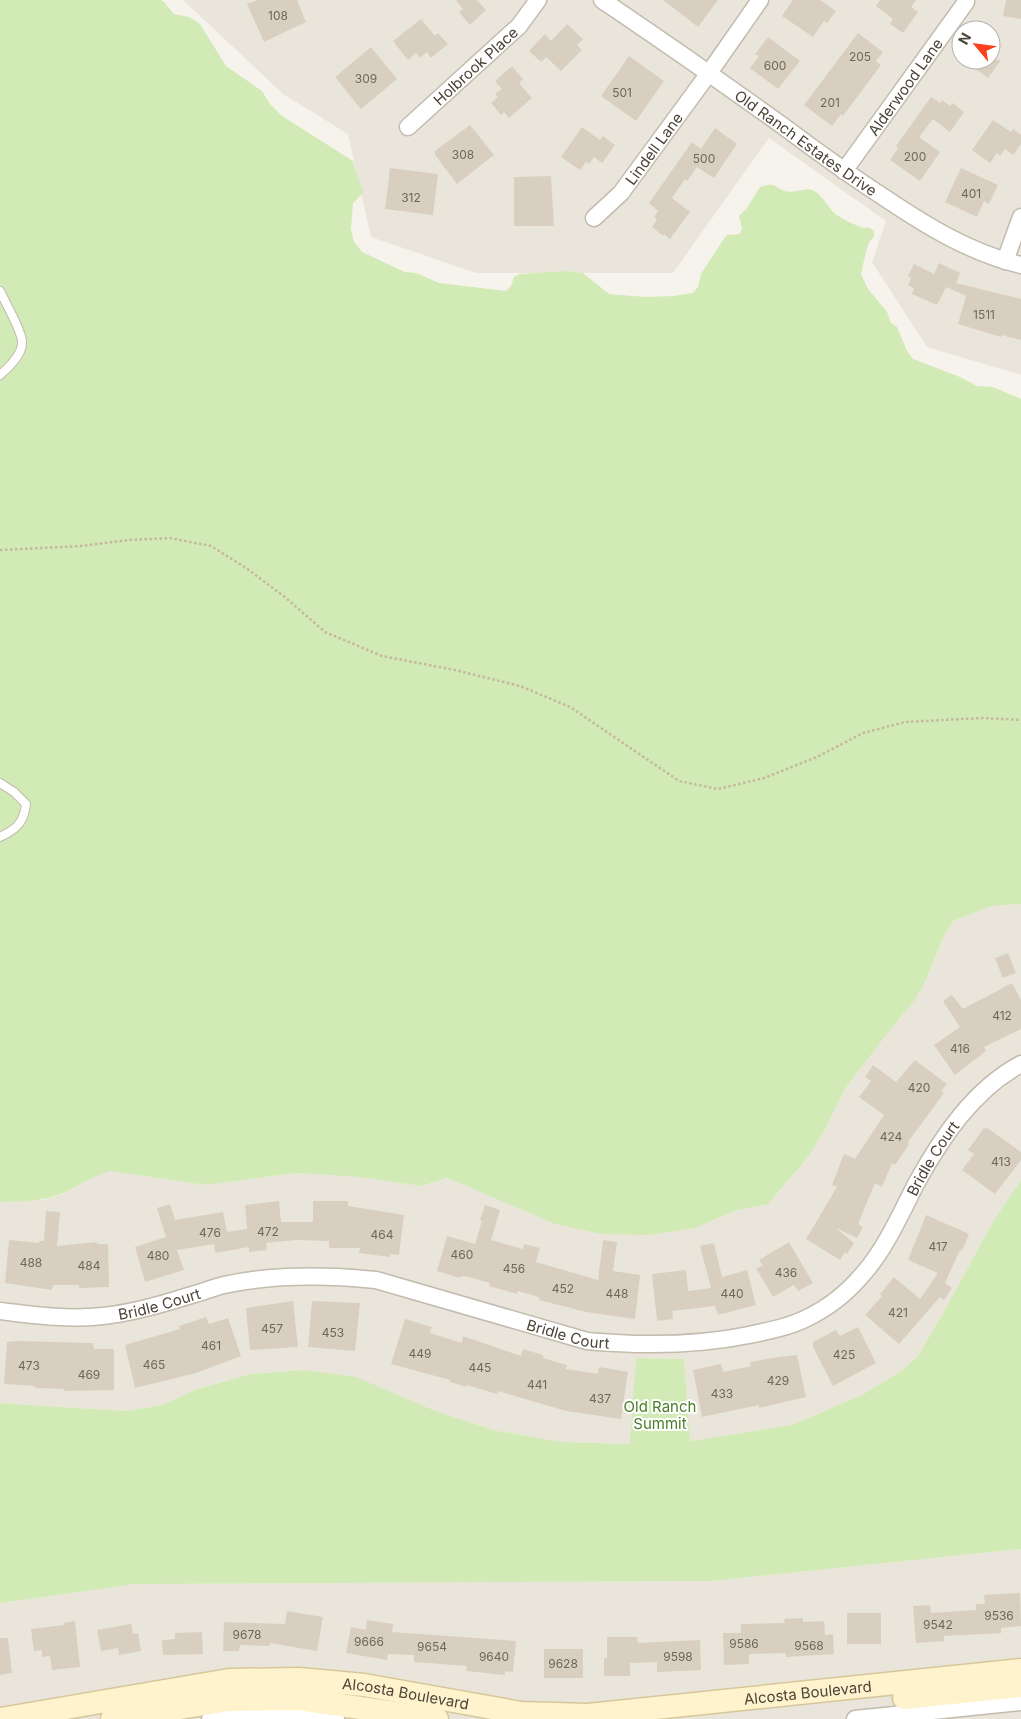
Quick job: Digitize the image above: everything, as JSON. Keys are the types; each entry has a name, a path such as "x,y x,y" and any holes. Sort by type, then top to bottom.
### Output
{"main road":[{"name":"Alcosta Boulevard","path":"1,1719 229,1680 299,1679 346,1683 521,1713 588,1716 994,1696 1021,1670"},
{"name":"Alcosta Boulevard","path":"694,1719 994,1696 1021,1686"},
{"name":"Alcosta Boulevard","path":"112,1719 228,1700 298,1699 340,1715 437,1719"}],"street":[{"name":"Holbrook Place","path":"408,127 518,26 538,0"},
{"name":"Old Ranch Estates Drive","path":"602,0 709,73 844,171 913,217 962,244 1005,261 1021,265"},
{"name":"Lindell Lane","path":"594,218 621,193 760,0"},
{"name":"Alderwood Lane","path":"844,171 966,2"},
{"path":"1005,261 1021,217"},
{"name":"Bridle Court","path":"0,1311 75,1318 103,1316 138,1310 222,1285 291,1276 340,1276 376,1280 586,1341 669,1345 705,1343 771,1331 807,1318 825,1308 847,1291 864,1274 879,1253 923,1172 953,1125 995,1082 1021,1064"},
{"path":"340,1715 346,1683"},
{"name":"Alcosta Boulevard","path":"855,1719 994,1696 1021,1702"},
{"name":"Alcosta Boulevard","path":"210,1719 340,1715"}],"lane":[{"path":"0,291 22,337 22,344 18,356 0,375"},
{"path":"0,783 14,792 26,804 22,820 10,832 0,836"}],"path":[{"path":"0,550 81,546 129,540 170,538 211,546 246,568 286,598 324,632 382,656 456,670 520,686 570,706 679,781 718,789 764,778 816,757 863,733 905,722 982,718 1021,720"}],"shaded area":[{"path":"183,0 1021,0 1021,375 927,347 872,262 886,221 769,138 673,273 476,273 371,237 348,134 283,94"},
{"name":"Old Ranch Summit","path":"1021,904 1021,1180 994,1220 918,1356 901,1371 862,1395 792,1425 690,1441 684,1359 636,1358 631,1444 562,1442 493,1430 305,1370 251,1374 194,1390 163,1405 125,1411 0,1403 0,1202 44,1200 63,1194 100,1174 110,1171 205,1185 296,1173 359,1177 421,1186 449,1178 555,1224 695,1228 737,1210 768,1204 809,1156 844,1090 915,1000 926,980 942,940 953,921 992,906"},
{"path":"1021,1549 1021,1719 0,1719 0,1603 136,1584 712,1581"}],"green space":[{"path":"0,0 161,0 174,14 189,17 200,24 226,66 262,91 270,104 282,116 353,161 363,193 353,203 351,229 354,242 362,252 405,272 416,273 439,283 506,291 511,286 514,277 520,274 566,271 583,273 609,294 646,297 693,293 698,287 701,274 723,240 727,235 740,234 742,228 739,216 747,208 760,187 774,185 788,192 812,190 840,217 860,227 868,227 874,231 874,237 867,248 861,274 868,289 887,312 891,323 897,327 907,351 913,359 960,377 977,386 993,387 1021,399 1021,904 992,906 953,921 942,940 926,980 915,1000 844,1090 809,1156 768,1204 737,1210 695,1228 648,1235 601,1234 555,1224 448,1178 421,1186 359,1177 296,1173 205,1185 110,1171 54,1197 31,1201 0,1202"},
{"path":"1021,1180 1021,1549 712,1581 136,1584 0,1603 0,1403 125,1411 163,1405 194,1390 251,1374 305,1370 356,1377 435,1411 493,1430 562,1442 630,1444 636,1358 684,1359 690,1441 792,1425 862,1395 901,1371 918,1356 994,1220"}],"building":[{"path":"257,0 297,0 306,22 264,42 247,4"},
{"path":"456,0 477,0 486,10 470,25 459,12 463,9"},
{"path":"663,0 718,0 698,27"},
{"path":"793,0 820,0 836,11 827,23 824,21 813,37 782,16"},
{"path":"880,0 916,0 911,7 918,12 903,33 890,24 893,19 876,6"},
{"path":"1006,0 1021,0 1021,19 1003,16"},
{"path":"421,19 435,36 438,33 448,44 431,58 427,52 420,58 416,53 408,60 393,41"},
{"path":"567,24 583,39 577,45 582,50 561,71 546,57 541,62 529,51 545,34 551,41"},
{"path":"858,33 883,52 876,61 881,65 843,116 841,114 832,126 804,105"},
{"path":"768,37 800,61 778,89 750,68 759,56 755,54"},
{"path":"371,47 397,79 361,109 335,77"},
{"path":"629,56 664,81 636,121 601,96"},
{"path":"512,66 523,79 519,83 532,98 509,118 504,112 501,115 491,103 498,97 495,94 502,89 495,81"},
{"path":"977,70 994,70 988,78"},
{"path":"931,97 940,103 942,100 950,106 953,103 964,112 950,132 933,119 919,137 940,152 920,181 890,160 898,148 896,146"},
{"path":"993,120 1011,132 1013,129 1021,135 1021,144 1013,155 1005,149 1000,156 997,153 990,163 972,150"},
{"path":"470,125 494,155 457,184 435,155 435,151"},
{"path":"582,127 600,140 603,136 615,145 602,163 594,157 589,164 586,162 580,170 561,157"},
{"path":"715,128 737,144 714,178 697,167 687,181 685,179 672,198 690,212 670,239 664,234 663,236 652,227 657,220 654,217 658,211 649,203 692,142 701,149"},
{"path":"390,168 438,174 433,215 385,209"},
{"path":"961,168 998,185 989,204 984,201 977,217 945,202"},
{"path":"551,176 554,226 514,226 514,177"},
{"path":"939,263 960,273 956,283 1021,299 1021,340 1002,335 1001,337 958,324 966,296 946,287 937,305 912,294 914,288 908,285 911,278 908,276 914,264 934,274"},
{"path":"1008,953 1016,973 1003,978 995,958"},
{"path":"1012,983 1021,1000 1021,1029 984,1047 986,1051 955,1075 934,1045 960,1027 943,1001 952,995 963,1009"},
{"path":"915,1060 947,1084 941,1091 944,1093 908,1142 909,1144 895,1165 892,1163 882,1187 875,1183 858,1224 863,1227 857,1238 836,1228 854,1243 847,1254 845,1252 840,1260 806,1239 837,1187 832,1185 844,1154 855,1159 884,1115 859,1097 871,1081 865,1077 873,1065 896,1082"},
{"path":"986,1127 1021,1152 1021,1160 995,1194 962,1170 974,1154 968,1150"},
{"path":"279,1201 281,1222 313,1222 313,1201 348,1201 348,1206 404,1215 399,1255 390,1254 390,1257 359,1253 360,1248 329,1248 329,1241 296,1240 266,1243 267,1250 249,1252 249,1247 215,1253 214,1244 177,1250 184,1270 145,1282 135,1247 166,1237 157,1208 170,1204 175,1220 223,1212 227,1232 247,1229 245,1205"},
{"path":"485,1205 500,1210 491,1240 523,1249 524,1244 540,1248 536,1262 598,1280 603,1240 617,1242 613,1271 640,1275 635,1319 586,1312 539,1300 539,1297 518,1291 517,1294 489,1286 490,1283 465,1276 460,1278 437,1271 447,1236 475,1244"},
{"path":"46,1211 60,1212 57,1246 97,1242 97,1244 108,1244 109,1287 79,1288 79,1285 53,1285 52,1290 5,1283 9,1240 39,1243 39,1241 44,1241"},
{"path":"926,1215 969,1234 945,1283 952,1288 944,1300 940,1297 899,1344 865,1315 882,1296 880,1294 894,1277 920,1299 938,1273 908,1260"},
{"path":"789,1242 813,1283 798,1291 794,1285 773,1297 756,1268 763,1266 759,1260"},
{"path":"714,1243 722,1277 747,1270 756,1305 718,1315 715,1306 672,1311 673,1319 657,1321 652,1274 686,1270 688,1291 711,1288 700,1246"},
{"path":"293,1301 298,1347 250,1350 246,1308"},
{"path":"312,1301 360,1303 355,1351 308,1347"},
{"path":"206,1317 209,1324 228,1318 241,1356 196,1373 135,1388 125,1345 180,1329 179,1326"},
{"path":"405,1319 432,1327 430,1333 462,1343 463,1336 521,1356 523,1349 543,1355 543,1358 567,1365 566,1369 598,1374 599,1367 628,1372 621,1419 566,1411 498,1391 497,1394 467,1385 467,1387 450,1382 450,1380 391,1364"},
{"path":"858,1327 876,1363 833,1386 813,1347 813,1342 836,1330 840,1336"},
{"path":"7,1342 93,1343 94,1349 114,1349 114,1390 64,1391 64,1389 4,1384"},
{"path":"797,1355 806,1397 759,1408 759,1405 702,1417 693,1370 721,1364 723,1372 751,1366 750,1362"},
{"path":"1020,1593 1021,1626 1001,1628 1001,1633 944,1636 944,1641 916,1643 913,1606 930,1605 931,1613 976,1610 976,1604 985,1604 984,1595"},
{"path":"287,1611 323,1617 317,1651 270,1643 270,1646 240,1645 239,1651 223,1651 224,1622 285,1624"},
{"path":"847,1613 881,1613 881,1644 847,1644"},
{"path":"803,1618 803,1622 824,1621 825,1635 833,1634 834,1654 786,1657 786,1653 749,1654 749,1664 724,1665 723,1633 741,1633 741,1624 785,1623 784,1619"},
{"path":"367,1620 393,1624 392,1632 516,1641 513,1672 505,1671 505,1675 466,1671 467,1666 414,1662 414,1655 388,1654 387,1660 346,1653 351,1627 366,1630"},
{"path":"75,1621 80,1667 52,1670 50,1656 42,1657 42,1650 34,1651 31,1629 64,1625 64,1623"},
{"path":"131,1624 133,1634 138,1633 141,1651 119,1655 118,1648 101,1651 97,1630"},
{"path":"202,1632 203,1654 163,1655 162,1640 175,1639 175,1633"},
{"path":"607,1637 637,1637 638,1643 700,1640 701,1670 657,1672 657,1662 630,1663 630,1676 604,1676 604,1658 607,1658"},
{"path":"0,1638 8,1638 12,1673 0,1675"},
{"path":"544,1649 583,1649 583,1678 544,1678"}]}
